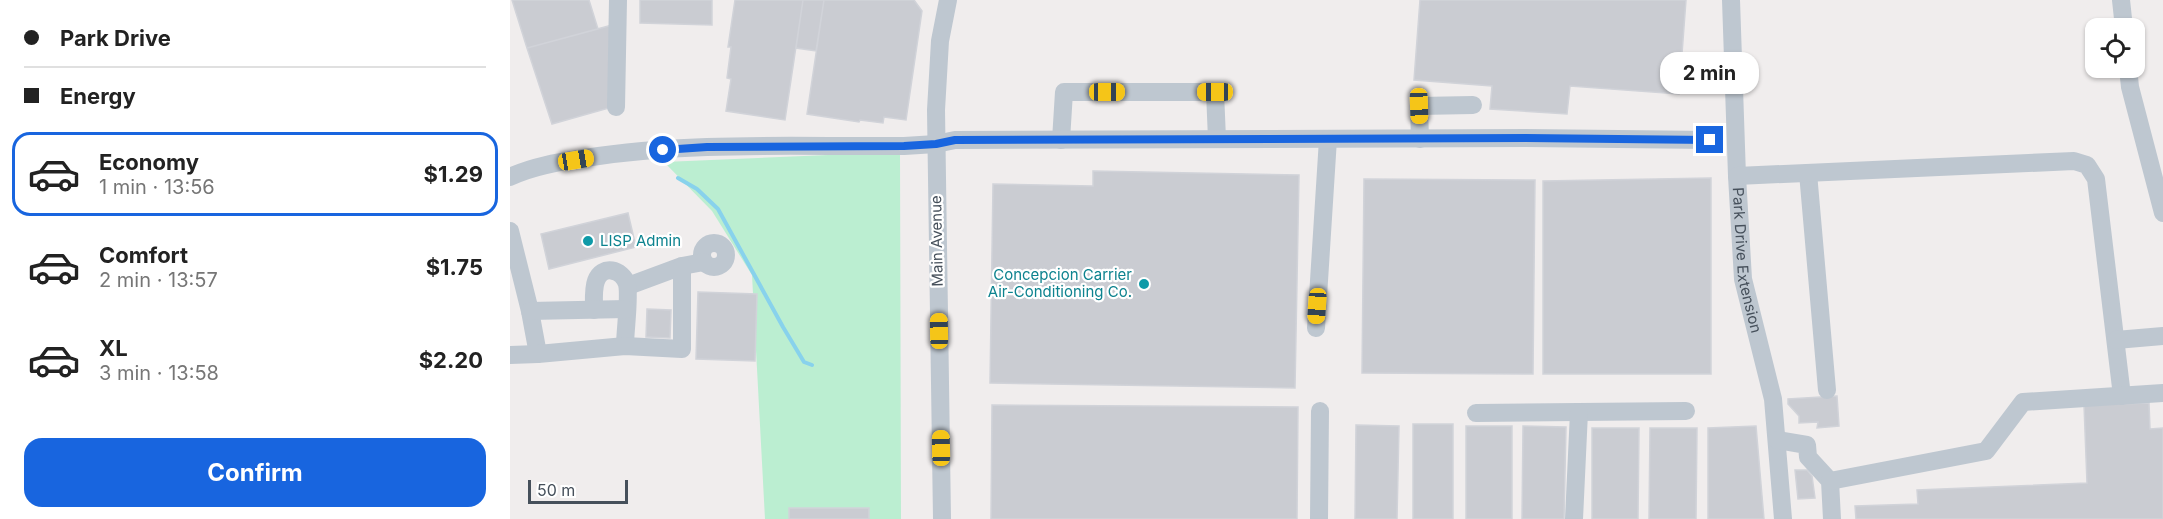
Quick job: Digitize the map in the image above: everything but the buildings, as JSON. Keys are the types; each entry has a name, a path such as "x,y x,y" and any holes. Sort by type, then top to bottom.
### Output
{"street":[{"path":"616,107 618,0"},
{"name":"Main Avenue","path":"942,519 936,144 940,41 948,0"},
{"name":"Park Drive Extension","path":"1731,0 1743,279 1773,399 1783,519"},
{"path":"2121,0 2123,18"},
{"path":"2129,78 2163,213"},
{"path":"1061,140 1064,92 1215,92 1217,139"},
{"path":"1420,139 1419,106 1473,105"},
{"path":"1316,328 1328,139"},
{"path":"510,177 555,163 619,153 707,147 904,146 955,140 1710,140"},
{"path":"1737,176 2074,161 2087,165 2096,179 2122,396"},
{"path":"1808,173 1827,390"},
{"path":"510,231 538,354"},
{"path":"628,286 682,266 704,262"},
{"path":"510,355 625,346 682,349 682,266"},
{"path":"594,310 595,282 600,274 608,269 623,276 628,286 625,346"},
{"path":"530,311 626,309"},
{"path":"2116,340 2163,336"},
{"path":"1830,481 1986,451 2023,402 2163,393"},
{"path":"1319,519 1320,411"},
{"path":"1476,413 1686,411"},
{"path":"1574,519 1580,412"},
{"path":"1778,441 1807,444 1808,457 1830,481 1832,519"}],"green space":[{"path":"900,152 901,519 765,519 752,275 712,211 664,162"}],"waterway":[{"path":"678,178 697,189 718,209 804,362 812,365"}],"place":[{"name":"LISP Admin","path":"588,241"},
{"name":"Concepcion Carrier Air-Conditioning Co.","path":"1144,284"}],"route":[{"path":"663,150 707,147 904,146 955,140 1526,138 1710,140"}]}
